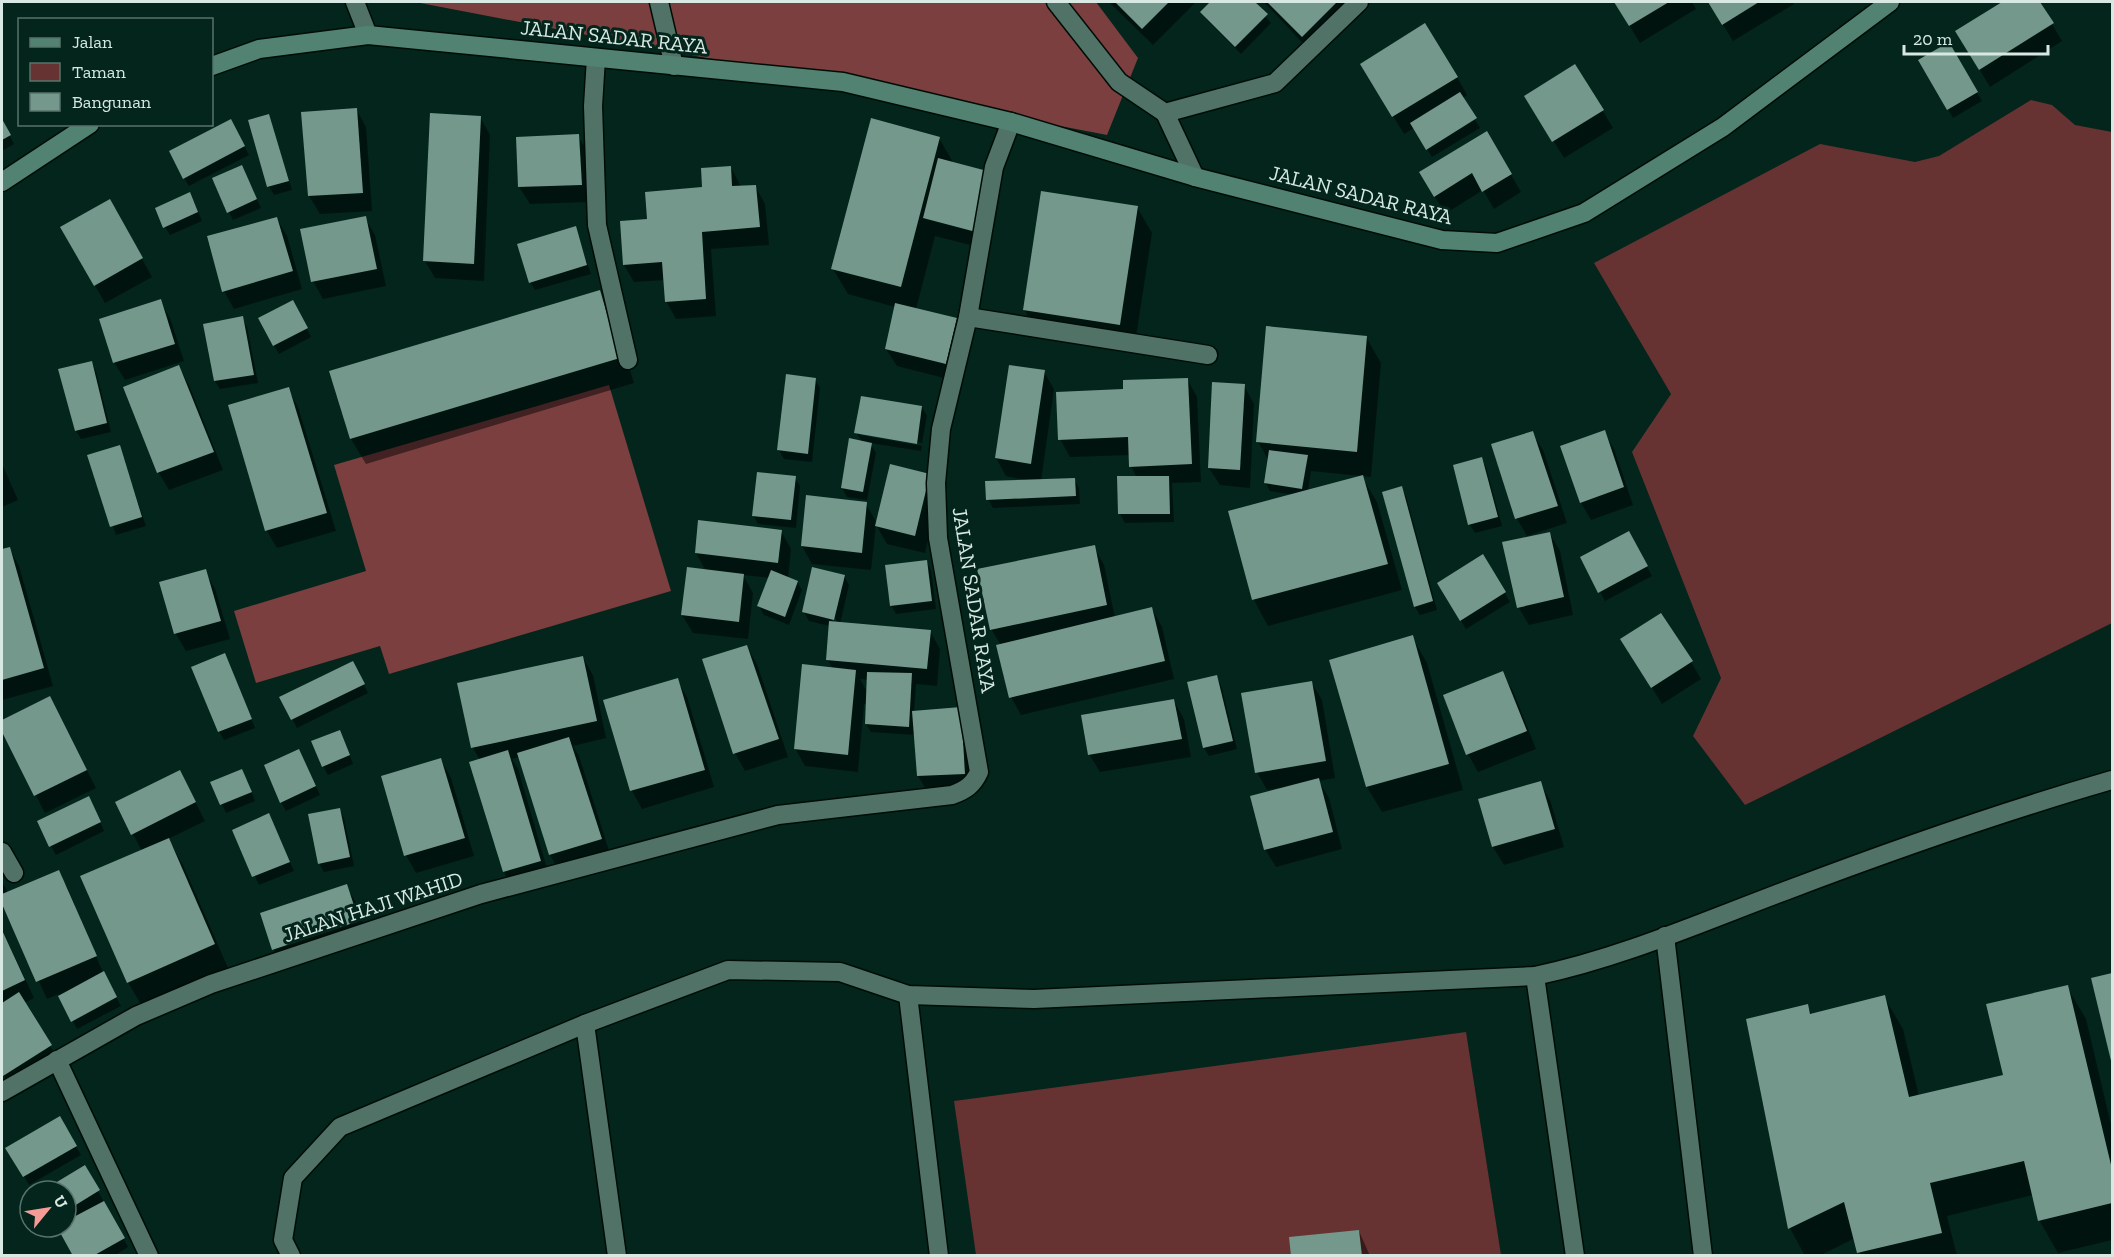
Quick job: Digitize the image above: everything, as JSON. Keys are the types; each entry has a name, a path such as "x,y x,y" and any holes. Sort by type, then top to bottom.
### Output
{"street":[{"path":"355,2 368,35"},
{"path":"659,2 674,66"},
{"path":"1056,2 1119,82 1166,113 1195,177"},
{"path":"1166,113 1275,83 1359,2"},
{"name":"JALAN SADAR RAYA","path":"213,66 259,50 368,35 843,82 1011,122 1195,177 1442,240 1497,243 1584,213 1723,127 1890,2"},
{"path":"596,58 593,106 597,225 628,360"},
{"name":"JALAN SADAR RAYA","path":"778,815 952,795 966,790 974,782 979,772 938,538 936,483 941,429 968,317 993,167 1011,122"},
{"path":"2,182 87,126"},
{"path":"968,317 1209,355"},
{"path":"291,1256 283,1240 293,1178 340,1127 585,1024 728,970 840,972 908,995 1034,999 1535,976 1600,961 1884,853 2014,808 2112,780"},
{"name":"JALAN HAJI WAHID","path":"2,1092 136,1016 211,984 480,894 778,815"},
{"path":"2,852 14,873"},
{"path":"1665,936 1703,1256"},
{"path":"1535,976 1575,1256"},
{"path":"908,995 939,1256"},
{"path":"585,1024 617,1256"},
{"path":"57,1060 149,1256"}],"green space":[{"path":"2031,100 2052,105 2075,125 2112,132 2112,623 1745,805 1693,736 1721,678 1632,452 1671,394 1594,263 1820,144 1915,162 1939,156"},
{"path":"1466,1032 1501,1255 976,1255 954,1101"}],"shaded area":[{"path":"415,2 1096,2 1138,58 1107,135"},
{"path":"609,385 671,591 389,674 380,646 256,683 234,611 366,571 334,465"}],"building":[{"path":"1115,2 1169,2 1142,29"},
{"path":"1210,2 1255,2 1268,14 1235,47 1200,12"},
{"path":"1267,2 1337,2 1302,37"},
{"path":"1614,2 1669,2 1629,26"},
{"path":"1708,2 1759,2 1722,25"},
{"path":"2002,2 2040,2 2054,23 1979,70 1955,31"},
{"path":"1425,23 1458,77 1392,117 1360,64"},
{"path":"1949,42 1978,92 1947,110 1918,60"},
{"path":"1575,64 1604,110 1552,142 1524,96"},
{"path":"1460,92 1477,118 1426,150 1410,123"},
{"path":"357,108 363,193 308,196 301,112"},
{"path":"430,113 481,116 474,264 423,261"},
{"path":"269,114 289,181 267,187 248,120"},
{"path":"871,118 940,137 901,287 831,269"},
{"path":"2,119 11,135 2,140"},
{"path":"231,119 245,146 183,179 169,151"},
{"path":"1487,131 1512,174 1482,192 1472,173 1434,197 1419,172"},
{"path":"579,134 582,185 518,187 516,137"},
{"path":"938,158 991,172 976,232 923,218"},
{"path":"242,165 257,199 227,213 212,178"},
{"path":"731,166 732,186 756,185 760,227 702,232 706,299 665,302 662,262 623,265 620,221 647,219 645,192 702,187 701,168"},
{"path":"1041,191 1138,206 1120,325 1023,310"},
{"path":"190,192 198,212 163,228 155,208"},
{"path":"110,199 143,258 94,286 60,227"},
{"path":"366,216 377,269 311,282 300,229"},
{"path":"277,217 293,271 222,292 207,236"},
{"path":"576,226 587,265 529,283 517,244"},
{"path":"600,290 620,358 350,439 329,371"},
{"path":"161,299 175,344 113,363 99,319"},
{"path":"293,300 308,328 273,346 258,318"},
{"path":"895,303 957,318 946,364 885,349"},
{"path":"243,316 254,375 214,381 203,324"},
{"path":"1266,326 1367,336 1357,452 1256,442"},
{"path":"92,361 107,423 75,431 58,369"},
{"path":"179,365 214,452 157,473 123,387"},
{"path":"1009,365 1045,370 1031,464 995,458"},
{"path":"786,374 816,378 808,454 777,450"},
{"path":"1188,378 1192,464 1129,467 1128,437 1058,440 1056,392 1123,389 1123,380"},
{"path":"1212,382 1245,384 1240,470 1208,468"},
{"path":"289,387 327,513 265,531 228,405"},
{"path":"861,396 922,406 917,444 854,433"},
{"path":"1605,430 1624,487 1580,503 1560,446"},
{"path":"1533,431 1558,506 1515,519 1491,444"},
{"path":"849,438 872,443 863,492 841,488"},
{"path":"120,445 142,517 110,527 87,455"},
{"path":"1269,450 1308,455 1302,489 1264,483"},
{"path":"1482,457 1498,517 1468,525 1453,465"},
{"path":"890,464 930,474 915,536 875,526"},
{"path":"757,472 796,476 791,520 752,516"},
{"path":"1363,475 1388,564 1252,600 1228,511"},
{"path":"1117,476 1169,476 1170,514 1118,514"},
{"path":"1075,478 1076,496 986,500 985,481"},
{"path":"1402,486 1433,601 1414,607 1382,492"},
{"path":"806,495 867,502 862,553 801,546"},
{"path":"698,520 782,530 778,563 695,553"},
{"path":"1629,531 1648,566 1598,593 1580,557"},
{"path":"1550,532 1564,597 1517,608 1502,542"},
{"path":"1095,545 1107,605 990,630 977,569"},
{"path":"10,547 44,668 2,680 2,549"},
{"path":"1483,554 1506,592 1460,621 1437,583"},
{"path":"927,560 932,601 890,606 885,565"},
{"path":"687,567 744,574 739,622 681,615"},
{"path":"812,567 845,575 834,620 802,612"},
{"path":"206,569 221,621 174,634 159,582"},
{"path":"771,570 798,581 785,617 757,606"},
{"path":"1152,607 1165,661 1009,698 996,645"},
{"path":"1661,613 1693,661 1651,688 1620,639"},
{"path":"829,621 931,630 927,669 826,660"},
{"path":"1413,635 1449,764 1366,787 1329,660"},
{"path":"747,645 779,739 733,754 702,659"},
{"path":"225,653 252,719 218,732 191,667"},
{"path":"583,656 597,721 471,748 457,683"},
{"path":"353,661 365,684 291,720 279,697"},
{"path":"802,664 856,670 848,755 794,749"},
{"path":"1503,671 1527,731 1466,755 1443,695"},
{"path":"867,672 912,673 909,727 865,724"},
{"path":"1217,675 1233,741 1203,748 1187,682"},
{"path":"678,678 705,770 630,791 603,700"},
{"path":"1312,681 1326,761 1255,773 1241,693"},
{"path":"50,696 87,770 34,796 2,732 2,720"},
{"path":"1174,699 1182,739 1088,755 1081,715"},
{"path":"961,707 965,774 917,776 912,711"},
{"path":"340,730 350,755 322,767 311,741"},
{"path":"569,737 602,839 549,855 517,753"},
{"path":"299,749 316,786 280,803 264,765"},
{"path":"508,750 541,861 503,872 469,762"},
{"path":"441,758 465,838 404,856 381,776"},
{"path":"242,769 252,792 220,805 210,782"},
{"path":"180,770 196,802 131,835 115,802"},
{"path":"1319,778 1333,832 1264,850 1250,796"},
{"path":"1541,781 1555,829 1492,847 1478,799"},
{"path":"89,796 101,822 49,847 37,821"},
{"path":"340,808 350,857 318,864 308,814"},
{"path":"269,813 290,862 252,877 232,830"},
{"path":"169,838 215,944 127,983 80,876"},
{"path":"59,870 97,956 36,982 2,904 2,894"},
{"path":"347,884 359,921 272,950 260,913"},
{"path":"2,930 25,980 2,991"},
{"path":"104,971 117,997 71,1022 58,996"},
{"path":"2112,973 2112,1065 2091,978"},
{"path":"2068,985 2112,1169 2112,1203 2038,1221 2024,1161 1930,1183 1942,1233 1857,1253 1844,1202 1788,1229 1746,1019 1808,1004 1810,1014 1885,995 1909,1097 2003,1075 1986,1004"},
{"path":"19,992 52,1045 3,1076 2,1003"},
{"path":"60,1116 77,1146 23,1177 5,1148"},
{"path":"85,1165 100,1190 78,1204 78,1179 62,1179"},
{"path":"104,1201 125,1238 93,1256 73,1256 64,1239 78,1239 78,1215"},
{"path":"1359,1230 1362,1256 1291,1256 1289,1237"}]}
